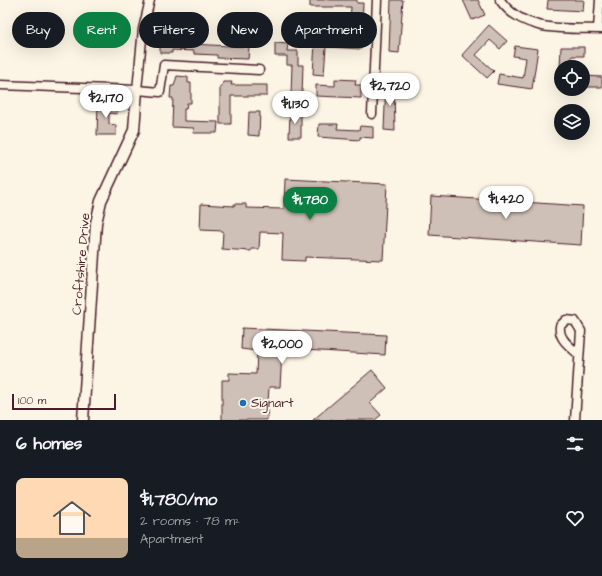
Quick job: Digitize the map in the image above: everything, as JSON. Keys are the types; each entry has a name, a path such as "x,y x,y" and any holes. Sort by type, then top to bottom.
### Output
{"street":[{"name":"Croftshire Drive","path":"83,420 96,223 101,201 134,130 143,29 150,0"},
{"path":"372,114 377,0"},
{"path":"500,0 510,12 518,18 535,25 600,29 600,0"},
{"path":"0,85 160,92 164,65 259,70"},
{"path":"575,420 579,355"}],"building":[{"path":"310,0 357,0 357,3 363,3 363,12 351,12 351,7 310,7"},
{"path":"391,0 403,0 399,53 389,52"},
{"path":"463,0 478,0 485,15 472,20"},
{"path":"548,0 584,0 583,11 547,9"},
{"path":"489,25 507,41 500,49 490,40 476,55 494,71 487,78 462,55"},
{"path":"275,43 281,43 281,48 287,48 287,51 298,51 298,65 303,65 302,96 291,95 292,65 287,65 287,56 275,56"},
{"path":"209,45 217,45 217,48 249,48 248,59 217,58 217,55 194,54 194,51 172,50 172,53 160,53 160,48 209,48"},
{"path":"515,46 538,49 532,89 497,84 499,74 523,78 526,58 513,56"},
{"path":"561,47 584,47 584,56 572,56 572,60 560,60"},
{"path":"315,48 326,48 324,75 313,74"},
{"path":"177,76 188,77 188,83 191,83 191,103 187,103 186,109 184,109 184,121 218,122 217,133 193,133 194,128 172,127 173,98 170,98 171,86 174,86"},
{"path":"590,76 602,77 602,87 590,87"},
{"path":"335,79 356,80 355,85 361,85 361,98 316,96 316,85 335,86"},
{"path":"223,82 232,82 231,85 267,85 267,96 231,96 231,124 220,124 220,86 222,86"},
{"path":"386,82 398,83 397,90 394,90 395,131 384,130"},
{"path":"98,103 117,103 117,114 109,113 109,124 116,125 116,135 97,135"},
{"path":"249,112 260,112 259,136 248,135"},
{"path":"290,113 301,113 301,137 289,137"},
{"path":"319,124 338,124 337,129 359,130 360,126 373,127 373,138 360,137 360,140 318,137"},
{"path":"285,179 387,184 383,260 305,257 305,261 282,260 283,233 260,232 259,249 251,249 251,251 222,249 223,231 200,230 201,204 234,206 234,204 246,204 246,208 284,209"},
{"path":"431,196 583,206 581,245 429,235"},
{"path":"242,328 386,335 385,355 305,350 305,352 282,353 280,387 269,387 267,420 222,420 222,380 229,380 229,373 256,374 257,351 241,349"},
{"path":"372,370 387,388 370,403 381,415 375,420 313,420"}],"place":[{"name":"Signart","path":"243,403"}]}
